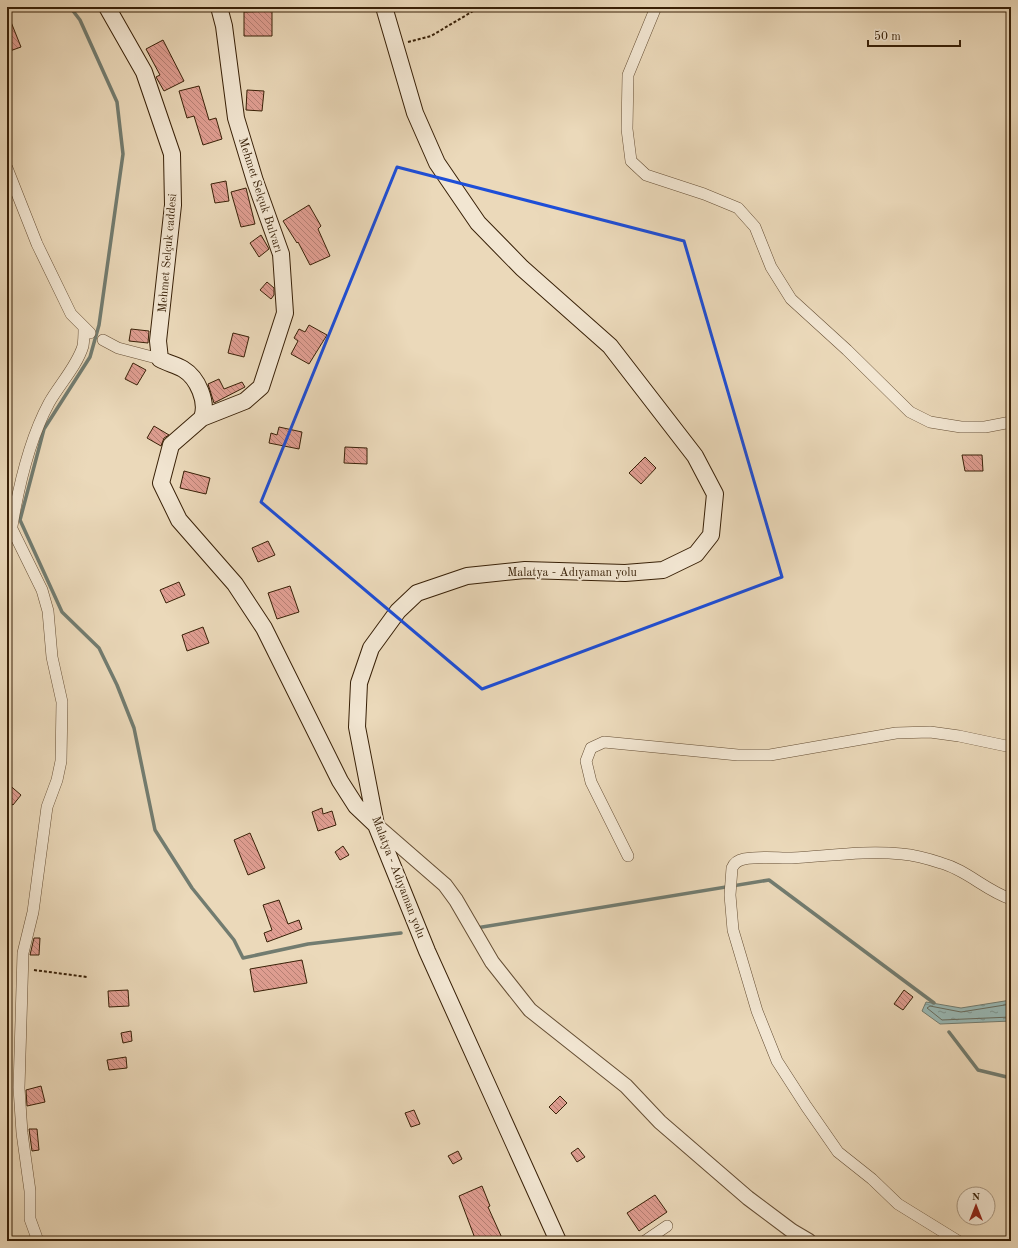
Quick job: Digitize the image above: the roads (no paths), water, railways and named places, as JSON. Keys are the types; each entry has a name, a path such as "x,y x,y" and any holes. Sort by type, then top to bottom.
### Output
{"main road":[{"name":"Mehmet Selçuk caddesi","path":"107,7 144,72 172,154 173,205 158,341 160,359"},
{"name":"Mehmet Selçuk Bulvarı","path":"219,7 224,26 236,118 255,181 282,254 284,313 261,387 245,401 202,418 171,445 161,483 179,520 234,584 264,628 340,781 356,806 376,825"},
{"name":"Malatya - Adıyaman yolu","path":"384,7 415,113 437,163 478,223 522,268 610,346 695,456 715,494 711,535 696,554 663,570 625,573 525,570 467,576 417,593 398,610 371,648 359,683 356,727 376,825 427,951 558,1241"},
{"path":"160,359 184,370 200,389 205,410 202,418"}],"street":[{"path":"656,7 628,75 627,128 631,161 646,175 704,194 738,208 755,227 771,267 791,299 847,350 910,412 930,422 961,427 985,427 1011,422"},
{"path":"7,168 37,244 71,314 88,331 83,346 71,369 48,404 30,448 9,529 42,590 48,611 52,657 62,702 61,761 57,780 47,807 33,912 23,953 19,1088 22,1133 30,1191 30,1220 38,1241"},
{"path":"103,340 118,348 160,359"},
{"path":"628,856 591,782 586,761 591,748 604,742 738,755 770,755 896,733 930,732 959,736 1011,747"},
{"path":"376,825 445,885 456,900 492,962 530,1010 626,1086 660,1122 748,1198 792,1231 809,1241"},
{"path":"958,1241 898,1204 872,1179 838,1152 777,1061 757,1011 733,930 730,879 734,864 742,859 872,853 903,854 942,863 965,872 1011,899"},
{"path":"645,1241 667,1226"}],"water":[{"path":"1011,1000 1011,1021 940,1024 922,1011 926,1002 961,1008"}],"waterway":[{"path":"70,7 80,20 117,102 123,154 99,325 90,357 44,429 20,520 62,612 99,648 117,685 134,728 155,830 192,888 234,940 243,958 308,944 401,933"},
{"path":"476,928 769,880 934,1003"},
{"path":"949,1032 978,1070 1011,1078"}]}
